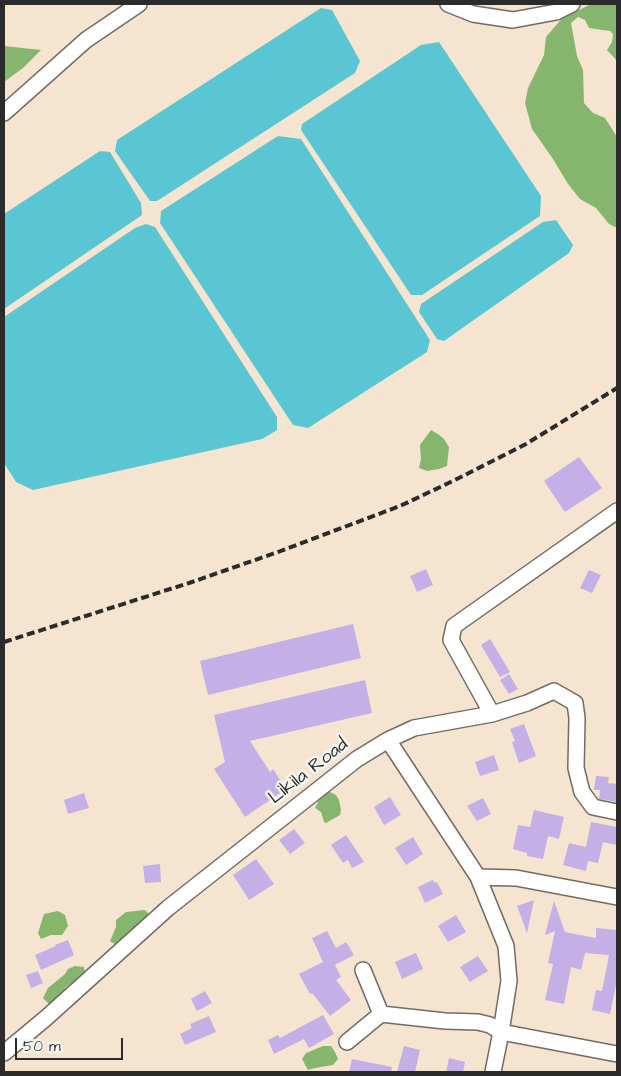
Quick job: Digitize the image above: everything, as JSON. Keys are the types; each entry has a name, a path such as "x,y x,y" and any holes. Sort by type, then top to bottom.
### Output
{"street":[{"path":"4,112 86,40 139,4"},
{"path":"448,4 473,14 513,20 556,12 572,4"},
{"path":"492,714 451,640 454,626 617,511"},
{"name":"Likila Road","path":"4,1053 46,1018 168,908 357,759 388,740 414,728 492,714 526,703 554,690 575,703 577,718 576,768 582,792 593,807 617,812"},
{"path":"388,740 478,877 506,946 508,981 493,1072"},
{"path":"478,877 520,878 617,897"},
{"path":"363,970 381,1014"},
{"path":"347,1042 381,1014 490,1024 501,1032 617,1054"}],"green space":[{"path":"591,4 617,4 617,61 607,50 612,42 613,34 610,31 589,28 585,20 578,17 571,23 577,56 583,70 584,103 593,113 605,118 617,137 617,228 609,224 596,208 580,199 568,184 532,129 525,103 528,88 544,55 546,37 564,16"},
{"path":"4,46 41,50 23,68 4,82"},
{"path":"431,430 444,439 449,447 447,466 427,471 419,468 421,459 420,445"},
{"path":"330,792 336,795 341,810 340,815 326,823 321,812 315,808 319,800 326,793"},
{"path":"145,910 152,917 119,947 110,941 116,927 116,920 126,912"},
{"path":"58,911 65,915 68,926 62,935 51,935 41,939 38,933 44,914"},
{"path":"75,966 84,967 85,974 66,987 58,998 49,1004 43,998 48,988 65,974 68,969"},
{"path":"323,1046 331,1046 338,1059 333,1065 308,1070 302,1059 306,1053"}],"water":[{"path":"321,8 332,10 360,61 355,73 157,201 150,201 115,151 117,140"},
{"path":"439,42 541,196 540,216 422,295 411,295 301,130 302,124 421,45"},
{"path":"278,136 301,139 430,340 427,352 308,428 293,425 160,223 161,211"},
{"path":"100,151 110,152 141,203 142,215 4,309 4,214"},
{"path":"556,220 573,245 569,253 444,341 437,339 419,312 421,304 543,222"},
{"path":"146,224 155,227 277,417 277,430 262,439 33,490 16,482 4,463 4,317 135,228"}],"building":[{"path":"579,457 602,488 565,512 544,481"},
{"path":"426,569 433,585 417,592 410,576"},
{"path":"589,570 601,575 592,593 580,588"},
{"path":"353,624 361,658 208,695 200,661"},
{"path":"490,639 510,672 500,677 481,645"},
{"path":"509,674 518,689 509,694 500,680"},
{"path":"365,680 372,713 250,741 270,772 273,769 286,789 245,817 214,769 225,762 214,715"},
{"path":"524,724 536,756 519,763 512,742 515,741 510,729"},
{"path":"494,755 499,770 480,776 475,762"},
{"path":"596,776 609,777 608,783 617,784 617,802 599,799 600,790 594,790"},
{"path":"84,793 89,808 68,814 64,800"},
{"path":"390,797 401,815 384,825 374,807"},
{"path":"483,798 491,814 477,821 467,806"},
{"path":"534,810 564,817 559,839 548,836 543,859 527,856 527,853 513,849 518,825 530,827"},
{"path":"591,822 617,827 617,845 603,842 598,863 588,861 586,871 563,865 569,843 586,847"},
{"path":"294,829 305,843 290,854 279,840"},
{"path":"346,835 364,862 352,868 348,860 343,863 331,845"},
{"path":"413,837 423,854 406,865 395,848"},
{"path":"256,859 274,884 249,900 233,875"},
{"path":"160,864 161,882 145,883 143,866"},
{"path":"433,880 435,883 437,882 443,894 425,903 418,887"},
{"path":"534,900 527,933 517,906"},
{"path":"554,901 565,932 596,938 596,928 617,930 617,980 610,1014 592,1010 596,990 602,991 609,955 585,953 581,970 571,967 564,1004 545,1000 553,964 548,963 555,931 545,935"},
{"path":"456,915 466,932 448,942 438,926"},
{"path":"327,931 336,948 346,942 354,955 335,965 341,977 336,980 351,1000 330,1016 312,993 310,994 299,974 323,962 312,938"},
{"path":"68,940 74,955 41,970 35,955"},
{"path":"416,953 423,969 402,979 395,962"},
{"path":"478,956 488,971 470,982 460,967"},
{"path":"38,971 43,983 31,988 26,975"},
{"path":"205,991 212,1003 197,1011 191,999"},
{"path":"323,1015 334,1034 309,1048 304,1039 274,1054 268,1040 278,1035 280,1038"},
{"path":"209,1016 216,1032 185,1045 180,1034 192,1028 190,1024"},
{"path":"404,1046 420,1050 415,1072 397,1072"},
{"path":"449,1058 465,1062 463,1072 446,1072"},
{"path":"352,1059 392,1067 391,1072 349,1072"}],"railway":[{"path":"4,642 189,583 400,506 526,444 617,388"}]}
